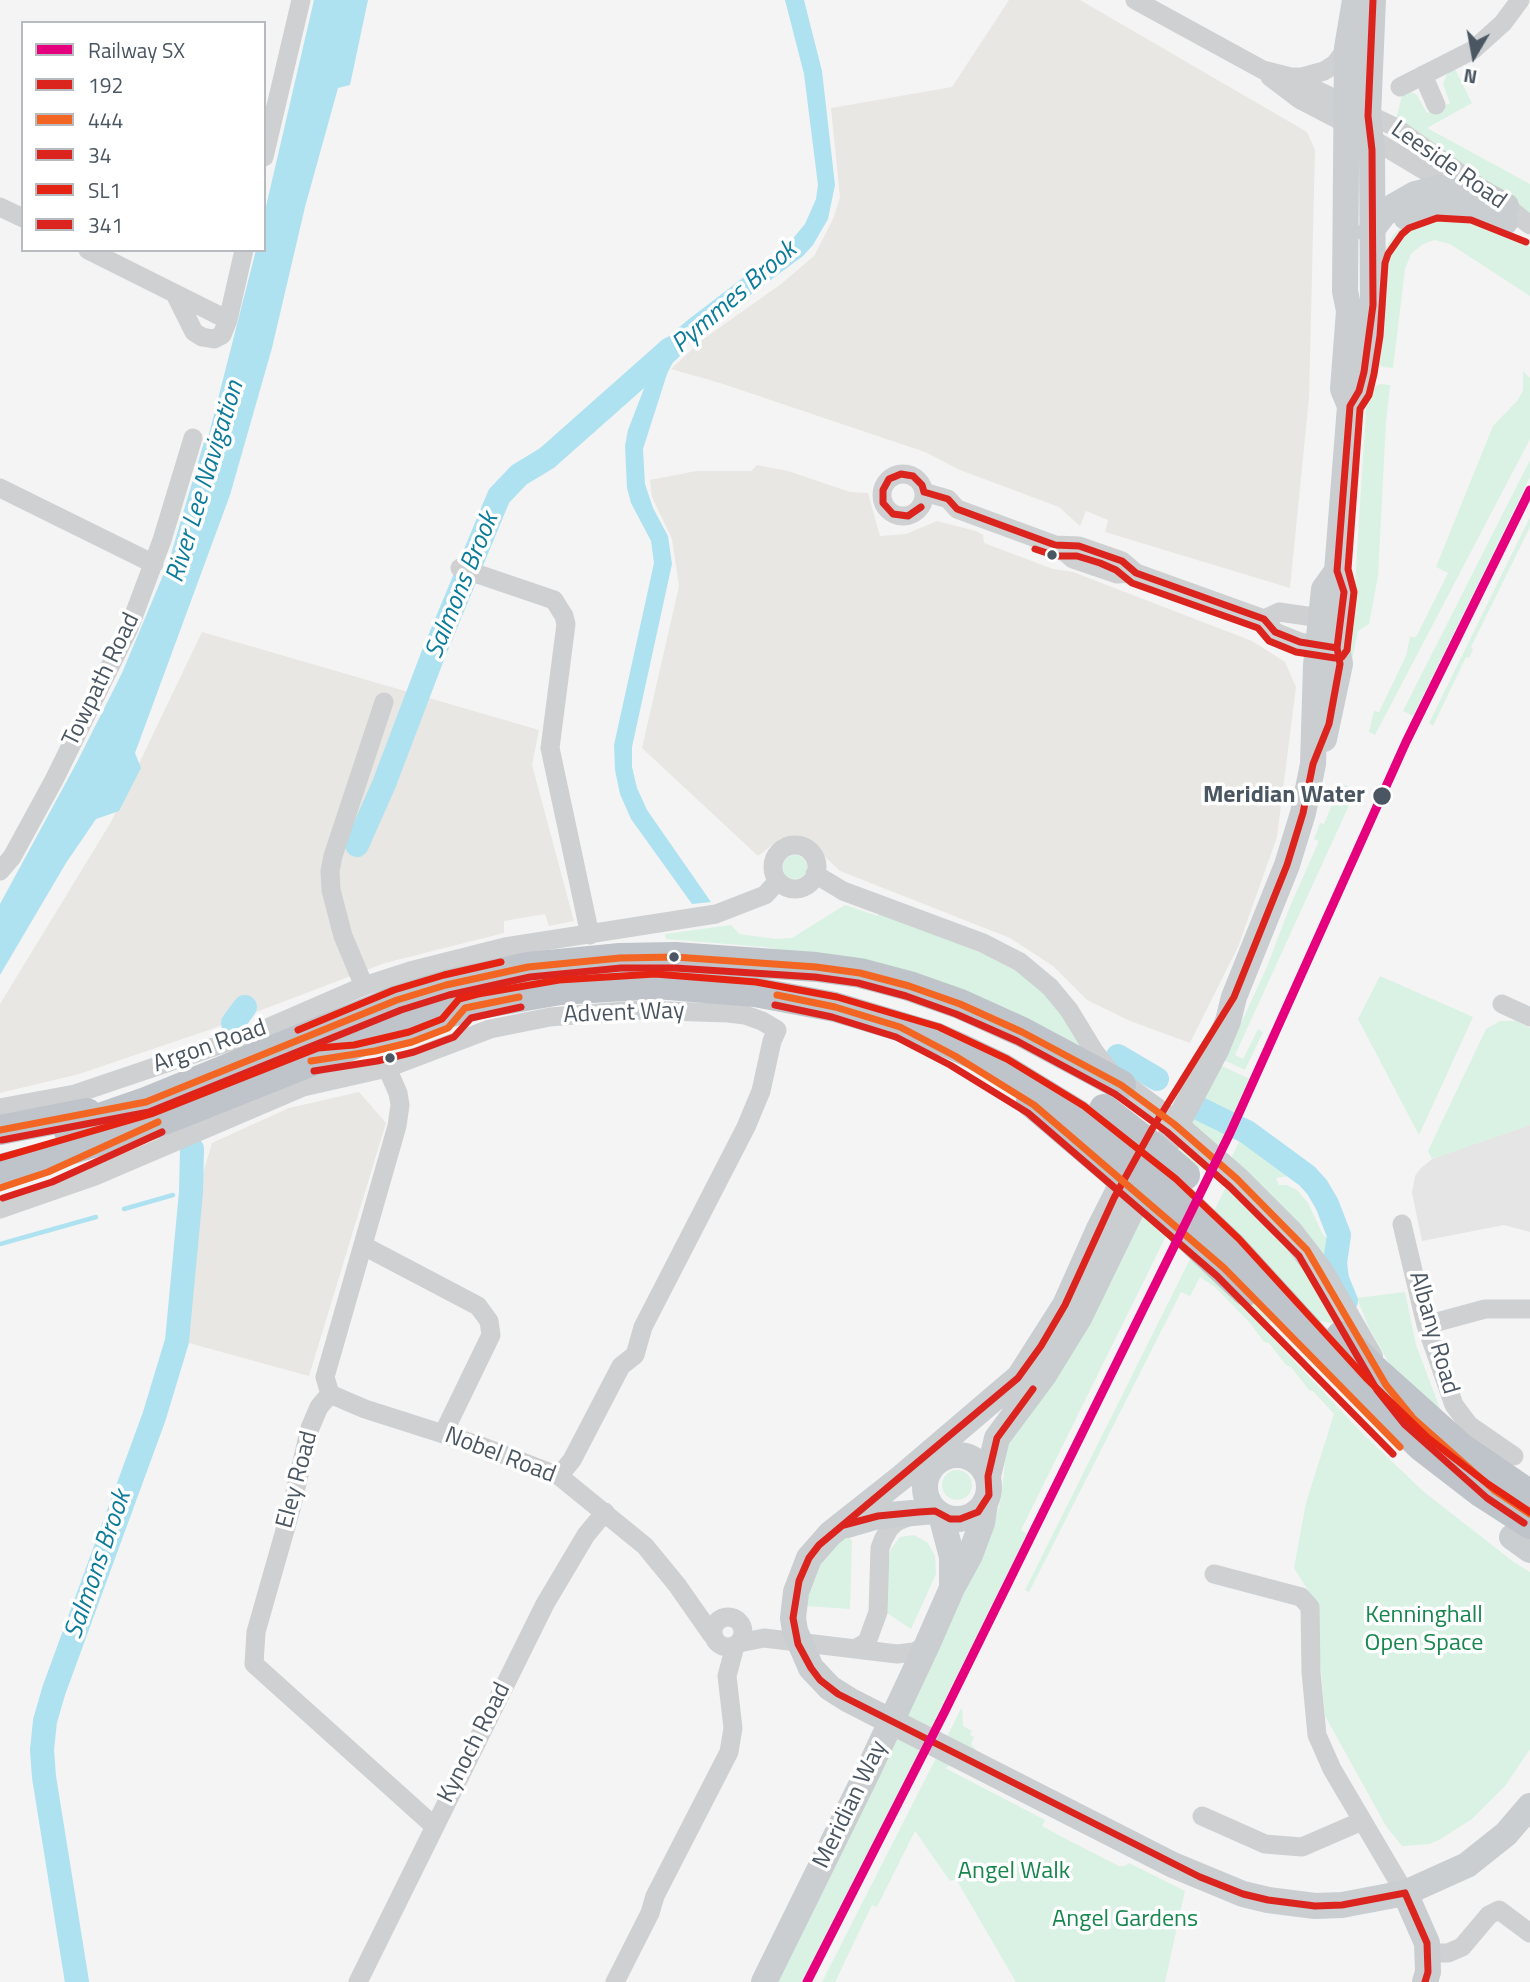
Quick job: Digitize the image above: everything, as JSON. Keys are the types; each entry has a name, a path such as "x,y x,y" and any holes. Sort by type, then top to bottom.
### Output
{"highway":[{"path":"310,1049 397,1000 446,985 528,967 620,958 675,957 735,962 827,981 924,1012 983,1036 1095,1096 1209,1197 1364,1360 1423,1416 1460,1447 1530,1496"},
{"path":"0,1169 44,1158 310,1049 465,1008 560,990 604,986 683,985 755,992 835,1007 935,1037 1002,1068 1095,1096 1170,1188 1232,1247 1358,1385 1405,1431 1482,1493 1524,1537"},
{"path":"1095,1096 1206,1252 1408,1455 1468,1508 1524,1537"},
{"path":"0,1130 150,1113"},
{"path":"0,1148 150,1113"},
{"path":"0,1188 48,1172 150,1113"}],"main road":[{"path":"850,1518 932,1513 950,1519 970,1517 985,1504 989,1495 988,1476 997,1438 1044,1375 1079,1318 1131,1211 1216,1050 1234,997 1287,865 1303,813 1313,764 1329,635 1344,592 1337,571 1350,406 1359,391 1370,335 1374,226 1348,48 1355,0"},
{"path":"1349,311 1345,291 1356,116 1373,0"},
{"path":"1350,406 1343,389 1349,311 1361,253 1374,226 1383,215 1404,199 1427,190 1451,187 1480,192 1514,218"},
{"path":"1374,274 1376,261 1386,237 1404,219 1422,210 1461,207 1514,218"},
{"path":"850,1518 908,1490 990,1419 1065,1305 1114,1198 1168,1099 1234,997"},
{"path":"1095,1096 1174,1124 1237,1179 1292,1233 1321,1272 1386,1385 1413,1418 1494,1490 1530,1514"},
{"path":"1018,1378 850,1518 819,1545 809,1558 796,1592 794,1632 811,1668 830,1688 1173,1865 1243,1894 1288,1904 1342,1905 1405,1893 1467,1865 1506,1834 1530,1806"},
{"path":"932,1513 925,1492 925,1480 937,1463 955,1455 974,1459 988,1476"},
{"name":"Meridian Way","path":"764,1982 970,1555 982,1522 985,1504"},
{"name":"Meridian Way","path":"932,1513 946,1529 952,1557 952,1588"},
{"path":"1405,1893 1421,1928 1428,1953 1425,1982"}],"street":[{"path":"266,149 301,0"},
{"name":"Leeside Road","path":"1135,0 1263,70 1299,99 1395,127 1530,232"},
{"path":"1400,87 1472,50 1503,23 1520,0"},
{"name":"Leeside Road","path":"1263,70 1302,77 1324,71 1335,64 1348,48"},
{"path":"1423,75 1436,105"},
{"name":"Leeside Road","path":"1287,76 1356,116 1451,187"},
{"path":"0,207 21,217"},
{"path":"92,252 228,320"},
{"path":"175,293 194,332 214,339 222,335 244,252"},
{"name":"Towpath Road","path":"0,871 12,857 54,780 129,628 154,564 193,438"},
{"path":"0,488 154,564"},
{"path":"923,499 944,512 957,509 1058,546 1073,559 1117,574 1136,573 1264,619 1275,632 1329,635"},
{"path":"465,570 554,600 564,616 566,624 550,748 590,934"},
{"path":"1264,619 1279,612 1329,635"},
{"path":"365,986 343,936 331,890 330,871 332,856 384,702"},
{"path":"789,845 803,847 809,850 816,861 815,874 812,880 801,887 789,887 778,881 773,869 775,857 789,845"},
{"path":"815,874 844,891 983,943 1020,962 1050,987 1069,1010 1094,1051 1095,1096"},
{"name":"Argon Road","path":"0,1108 75,1094 258,1031 365,986 450,959 730,911 765,895 778,881"},
{"path":"1502,1004 1530,1017"},
{"name":"Advent Way","path":"0,1209 95,1175 303,1087 387,1068 490,1029 591,1012 636,1010 728,1013 762,1021 777,1030 761,1091 746,1127 642,1327 635,1354 621,1366 572,1460 559,1476"},
{"path":"330,1394 325,1377 397,1126 400,1105 398,1093 387,1068"},
{"name":"Albany Road","path":"1402,1224 1426,1325 1454,1405 1469,1426 1522,1452"},
{"path":"364,1246 478,1306 489,1321 491,1335 443,1434"},
{"path":"1426,1325 1485,1309 1530,1310"},
{"name":"Nobel Road","path":"330,1394 365,1409 559,1476 645,1546 677,1585 718,1644 724,1647 764,1638 897,1654 914,1652 928,1645"},
{"name":"Eley Road","path":"330,1394 319,1407 310,1428 291,1509 256,1633 254,1664 434,1826"},
{"path":"1522,1452 1508,1464 1494,1490 1493,1501 1496,1513 1524,1537"},
{"name":"Kynoch Road","path":"358,1982 545,1604 586,1535 605,1512"},
{"path":"855,1649 867,1642 878,1612 880,1548 889,1529 896,1522 932,1513"},
{"path":"1214,1574 1301,1597 1310,1607 1311,1672 1317,1735 1332,1769 1405,1893"},
{"name":"Nobel Road","path":"677,1585 764,1638"},
{"path":"615,1982 650,1913 655,1896 729,1752 733,1728 727,1676 743,1634 733,1618 724,1617 715,1623 712,1635"},
{"path":"1202,1816 1265,1844 1302,1847 1362,1821"},
{"path":"1428,1953 1448,1953 1462,1947 1489,1915 1499,1910 1530,1933"}],"shaded area":[{"path":"1009,0 1080,0 1307,132 1315,150 1309,398 1290,588 1105,532 1108,520 1086,511 1080,526 1059,507 960,470 925,452 671,369 702,340 781,284 814,256 833,219 840,198 831,108 952,87"},
{"path":"757,465 788,471 850,492 868,493 880,536 906,534 937,521 976,531 983,535 984,543 1053,569 1073,572 1252,641 1285,662 1296,687 1277,837 1238,947 1190,1043 1130,1021 1087,1000 1053,966 1010,938 840,871 806,839 781,838 758,856 642,748 679,586 672,539 652,497 650,480 696,471 751,471"},
{"path":"202,632 539,730 532,765 574,921 549,926 545,914 504,921 504,933 385,963 209,1030 79,1074 0,1093 0,1004 111,822"},
{"path":"359,1092 386,1123 309,1376 185,1342 196,1197 212,1143 289,1108"},
{"path":"1530,1125 1530,1232 1504,1225 1422,1241 1412,1193 1415,1176 1420,1169 1432,1159"}],"green space":[{"path":"1455,69 1472,103 1427,128 1530,184 1530,213 1396,119 1405,93 1417,95 1427,113 1450,103 1443,84 1447,74"},
{"path":"1441,217 1467,222 1530,247 1530,296 1450,244 1435,240 1423,244 1411,254 1405,269 1393,368 1382,367 1376,359 1383,253 1393,235 1404,224"},
{"path":"1523,371 1530,378 1530,439 1375,735 1369,732 1374,711 1379,712 1406,656 1410,637 1416,637 1448,573 1436,567 1493,426 1518,400 1523,390"},
{"path":"1380,384 1390,385 1378,576 1369,624 1358,631 1351,666 1346,655 1355,585 1366,409 1371,389"},
{"path":"1530,460 1530,477 1413,716 1403,711"},
{"path":"1530,517 1530,527 1471,647 1473,649 1469,658 1466,657 1433,726 1429,723"},
{"path":"1341,783 1356,790 1235,1055 1243,1059 1258,1029 1263,1032 1245,1070 1224,1060 1266,969 1319,841 1314,839 1320,823 1324,824"},
{"path":"790,855 800,855 807,862 807,872 800,879 790,879 783,872 783,862"},
{"path":"845,905 878,916 879,913 988,953 1012,967 1041,989 1062,1013 1084,1049 807,954 764,947 666,939 665,934 731,925 739,934 776,939 792,938"},
{"path":"1380,976 1473,1017 1419,1135 1358,1019"},
{"path":"1500,1021 1516,1021 1530,1028 1530,1125 1432,1159 1428,1151 1486,1029"},
{"path":"1222,1066 1250,1079 1234,1116 1199,1100"},
{"path":"1189,1114 1226,1132 1212,1162 1204,1159 1021,1530 1027,1534 802,1982 771,1982 996,1518 1001,1499 1007,1443"},
{"name":"Kenninghall Open Space","path":"1241,1138 1299,1180 1291,1176 1276,1178 1279,1185 1287,1185 1297,1190 1308,1203 1322,1233 1330,1242 1325,1275 1340,1325 1280,1313 1264,1329 1364,1435 1424,1492 1530,1572 1530,1749 1505,1786 1472,1819 1429,1844 1402,1846 1386,1826 1325,1716 1317,1626 1311,1595 1294,1568 1306,1503 1334,1414 1215,1287 1200,1277 1190,1296 1181,1292 1029,1592 1025,1590 1233,1173 1226,1169"},
{"path":"1405,1292 1416,1345 1441,1411 1390,1365 1368,1326 1357,1298"},
{"path":"957,1470 963,1471 971,1479 971,1491 963,1499 957,1500 951,1499 943,1491 942,1485 943,1479 951,1471"},
{"path":"848,1535 852,1541 850,1609 805,1606 814,1575 829,1551"},
{"path":"914,1535 928,1543 935,1556 936,1574 911,1629 884,1611 885,1581 891,1549 900,1537"},
{"path":"962,1707 963,1726 972,1731 970,1735 974,1737 971,1744 976,1750 945,1768 1045,1820 1042,1826 1064,1838 1119,1866 1129,1863 1185,1891 1165,1982 1016,1982 956,1879 950,1881 915,1831 877,1907 872,1905 835,1982 822,1982"}],"water":[{"name":"River Lee Navigation","path":"314,0 368,0 350,85 338,88 305,207 272,348 230,495 135,753 141,768 119,811 96,819 66,863 0,975 0,904 122,673 169,561 204,442 208,438 255,252 266,252 266,206"},
{"path":"785,0 804,0 822,71 835,185 828,219 813,245 803,256 700,332 677,354 667,374 643,449 645,484 653,508 668,536 672,564 632,747 632,767 637,788 647,810 711,902 692,904 631,819 620,794 615,770 614,745 654,563 651,541 631,503 627,488 625,446 628,430 662,342 790,242 805,224 816,199 818,185 804,74"}],"waterway":[{"name":"Salmons Brook","path":"357,845 499,496 519,475 547,458 670,349"},
{"name":"Salmons Brook","path":"233,1023 245,1007"},
{"name":"Pymmes Brook","path":"1118,1056 1157,1079"},
{"name":"Pymmes Brook","path":"1196,1107 1247,1132 1307,1176 1317,1187 1339,1235 1335,1263 1337,1279 1346,1301"},
{"name":"Salmons Brook","path":"77,1982 44,1777 42,1750 45,1721 154,1417 177,1341 191,1192 192,1149"},
{"path":"124,1209 173,1195"},
{"path":"0,1244 96,1217"}],"rail line":[{"name":"SX","path":"807,1982 944,1713 1230,1133 1406,742 1530,490"}],"transit line":[{"name":"192","path":"1373,0 1368,116 1372,150 1373,305 1364,372 1359,391 1350,406 1337,571 1344,592 1337,648 1340,664 1329,724 1313,764 1303,813 1287,865 1234,997 1152,1129 1114,1198 1065,1305 1041,1346 1018,1378 819,1545 809,1558 799,1581 793,1618 798,1644 811,1668 820,1680 838,1694 1200,1877 1243,1894 1315,1906 1342,1905 1405,1893"},
{"name":"341","path":"1035,549 1056,556 1077,556 1100,563 1116,570 1132,583 1258,628 1269,641 1296,652 1342,657 1347,650 1354,592 1348,569 1360,409 1369,395 1374,374 1388,254 1409,228 1437,218 1471,220 1526,242"},
{"name":"192","path":"921,507 908,516 893,514 883,503 883,490 889,479 901,474 913,476 922,485 924,492"},
{"name":"192","path":"924,492 948,499 957,509 1055,545 1079,546 1122,561 1136,573 1264,619 1275,632 1300,642 1337,648"},
{"name":"444","path":"0,1130 146,1102 397,1000 446,985 528,967 620,958 675,957 816,967 860,973 960,1004 1022,1032 1121,1085 1174,1124 1237,1179 1307,1250 1386,1385 1413,1418 1494,1490 1530,1514"},
{"name":"SL1","path":"298,1030 394,990 501,962"},
{"name":"34","path":"2,1140 149,1112 401,1010 449,995 530,977 621,968 675,968 815,977 858,983 956,1014 1017,1041 1115,1094 1167,1132 1230,1187 1299,1256 1377,1390 1405,1425 1487,1498 1524,1523"},
{"name":"SL1","path":"0,1158 151,1114 318,1048 354,1045 409,1032 442,1019 459,999 478,994 559,980 655,974 756,982 837,997 939,1027 1007,1059 1084,1106 1176,1179 1239,1239 1366,1378 1428,1438 1530,1512"},
{"name":"444","path":"777,995 835,1007 900,1027 955,1056 1034,1105 1224,1268 1400,1447"},
{"name":"444","path":"311,1061 412,1042 448,1028 465,1008 519,997"},
{"name":"34","path":"775,1005 832,1017 896,1037 950,1065 1028,1113 1217,1276 1393,1454"},
{"name":"34","path":"314,1071 414,1052 454,1037 471,1018 521,1007"},
{"name":"444","path":"0,1188 48,1172 158,1122"},
{"name":"34","path":"3,1198 52,1182 162,1132"},
{"name":"192","path":"844,1525 878,1516 919,1512 935,1511 950,1519 960,1519 978,1512 989,1495 988,1476 997,1438 1033,1389"},
{"name":"192","path":"1405,1893 1427,1943 1428,1972 1425,1982"}],"place":[{"name":"Meridian Water","path":"1382,796"}],"park label":[{"name":"Angel Walk","path":"1014,1872"},
{"name":"Angel Gardens","path":"1125,1920"}]}
